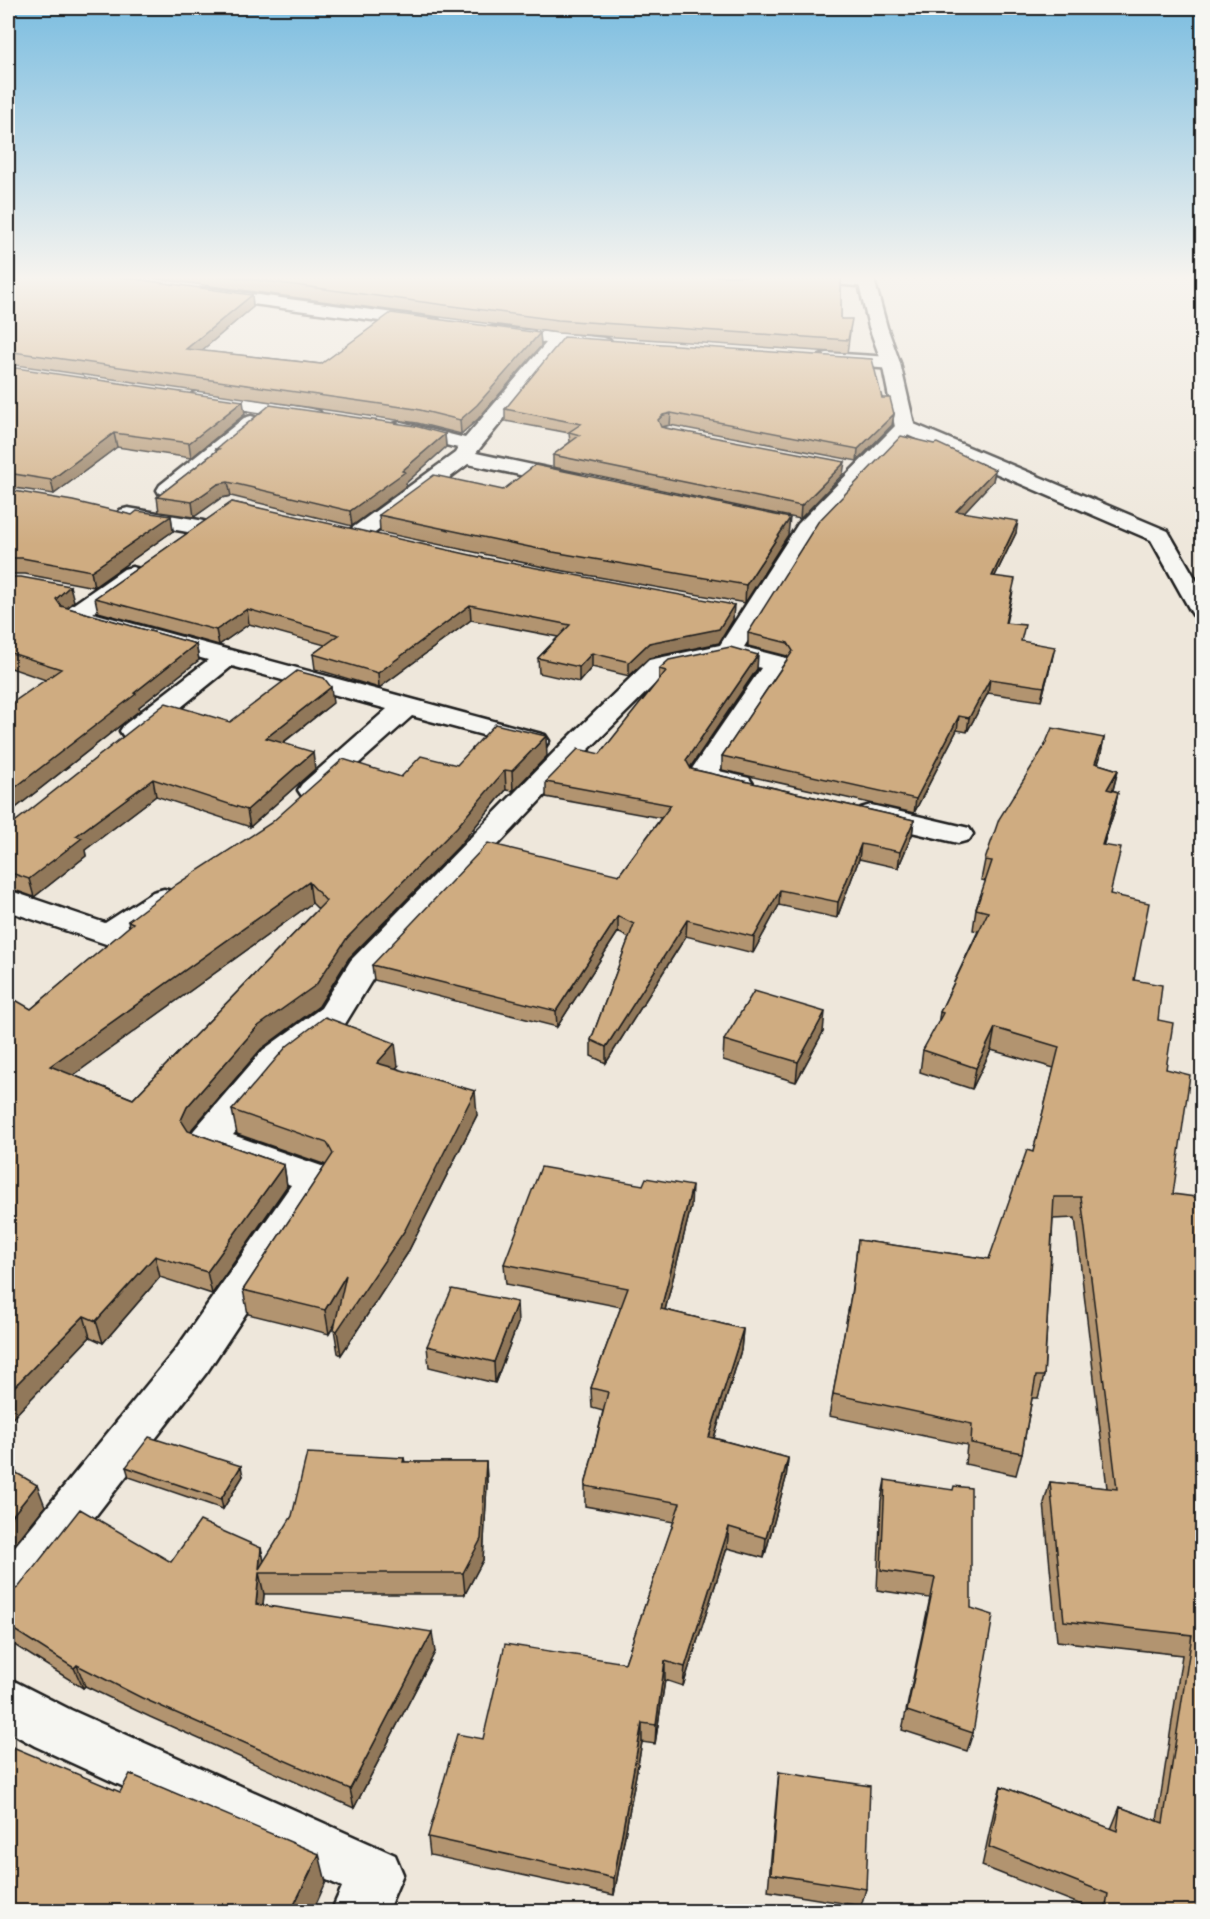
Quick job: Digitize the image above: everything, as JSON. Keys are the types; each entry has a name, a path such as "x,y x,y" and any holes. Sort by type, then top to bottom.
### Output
{"street":[{"path":"391,543 345,533 467,451 537,366"},
{"path":"892,366 905,427"},
{"path":"177,394 337,418"},
{"path":"136,516 268,408"},
{"path":"383,425 417,431 467,451 590,483"},
{"path":"729,651 740,611 795,526 854,468 905,427"},
{"path":"905,427 1160,536 1203,610"},
{"path":"113,513 207,521 74,615 571,751"},
{"path":"68,591 99,597"},
{"path":"8,1591 192,1360 316,1179 207,1140 276,1059 333,1016 363,968 571,751 658,666 729,651 777,664 701,776 768,791"},
{"path":"116,746 228,657"},
{"path":"296,805 407,706"},
{"path":"846,808 958,834"},
{"path":"8,900 109,935 185,885"},
{"path":"8,1703 53,1728 376,1874 359,1911"}],"building":[{"path":"109,366 512,366 477,405 460,420 416,409"},
{"path":"541,366 874,366 882,398 890,398 894,414 858,449 671,413 663,415 658,420 661,427 845,462 801,506 553,455 580,435 569,432 581,424 505,409"},
{"path":"16,368 243,401 189,443 114,433 51,480 8,473 8,371"},
{"path":"270,405 415,426 445,434 402,471 405,472 350,511 228,482 218,484 192,502 157,497 219,449 216,449"},
{"path":"901,436 937,443 995,470 956,511 1018,521 992,576 1015,579 1005,623 1025,625 1021,641 1055,647 1044,687 990,679 969,718 959,716 916,799 722,756 793,651 788,643 748,633 818,522"},
{"path":"535,465 790,518 746,585 553,552 379,515 434,475 503,490"},
{"path":"8,490 73,501 132,515 137,511 171,516 91,571 22,558 8,558"},
{"path":"232,502 484,558 734,605 719,629 649,643 629,662 592,653 579,667 538,658 570,625 470,605 378,673 313,654 339,635 247,609 216,630 95,598"},
{"path":"8,577 21,577 70,586 56,599 61,606 196,644 134,693 136,694 8,793 8,718 12,703 61,669 8,652"},
{"path":"730,647 758,655 686,760 691,769 914,820 900,852 861,844 838,902 780,890 754,937 687,920 606,1047 591,1040 634,924 618,916 556,1011 372,965 488,843 619,875 671,805 546,782 578,749 600,754 666,671 659,669 669,660"},
{"path":"297,671 324,678 331,687 266,738 313,752 247,810 153,779 76,836 82,838 29,879 8,872 8,822 16,821 166,703 230,722"},
{"path":"495,724 546,736 512,771 505,770 457,827 347,938 316,985 257,1027 187,1107 181,1120 188,1131 284,1165 207,1272 155,1256 96,1321 84,1316 8,1393 8,1001 12,998 31,1009 133,923 128,921 177,884 271,823 343,759 401,777 421,756 457,765","holes":["309,882 326,901 133,1099 50,1066"]},
{"path":"1052,728 1104,738 1095,763 1118,770 1107,789 1118,792 1102,845 1121,848 1110,894 1149,903 1134,980 1162,985 1158,1020 1173,1023 1166,1069 1190,1075 1173,1194 1203,1198 1203,1911 1105,1911 1108,1894 989,1847 1001,1786 1117,1831 1120,1807 1163,1823 1192,1635 1064,1621 1050,1482 1117,1489 1081,1197 1054,1197 1044,1376 1036,1376 1022,1453 971,1443 972,1424 833,1394 852,1290 858,1240 989,1259 1027,1150 1033,1152 1059,1047 995,1028 976,1068 923,1050 943,1013 940,1012 988,912 976,909 992,861 985,860 999,819 1044,747"},
{"path":"754,991 825,1012 798,1062 724,1040"},
{"path":"325,1017 395,1043 377,1063 475,1091 405,1230 337,1331 334,1329 346,1275 325,1310 243,1290 333,1154 327,1143 232,1110 287,1046"},
{"path":"541,1167 643,1185 646,1178 692,1186 661,1309 743,1329 709,1437 788,1458 766,1538 729,1527 685,1667 665,1661 656,1725 642,1723 614,1878 428,1837 457,1734 483,1739 505,1644 625,1663 680,1503 585,1486 608,1392 591,1388 628,1288 504,1264"},
{"path":"452,1289 517,1302 494,1362 427,1346"},
{"path":"149,1437 241,1466 221,1499 126,1467"},
{"path":"307,1453 404,1458 403,1462 486,1462 481,1539 463,1573 259,1573 256,1604 432,1632 350,1789 142,1698 77,1665 74,1668 8,1626 8,1592 18,1588 80,1509 171,1562 200,1521 261,1548 259,1569 292,1516"},
{"path":"8,1468 37,1485 8,1521"},
{"path":"885,1480 953,1490 954,1486 971,1488 971,1608 993,1615 973,1733 907,1711 935,1578 881,1570"},
{"path":"8,1745 120,1792 130,1774 319,1854 291,1911 8,1911"},
{"path":"779,1772 870,1786 866,1889 771,1874"}]}
